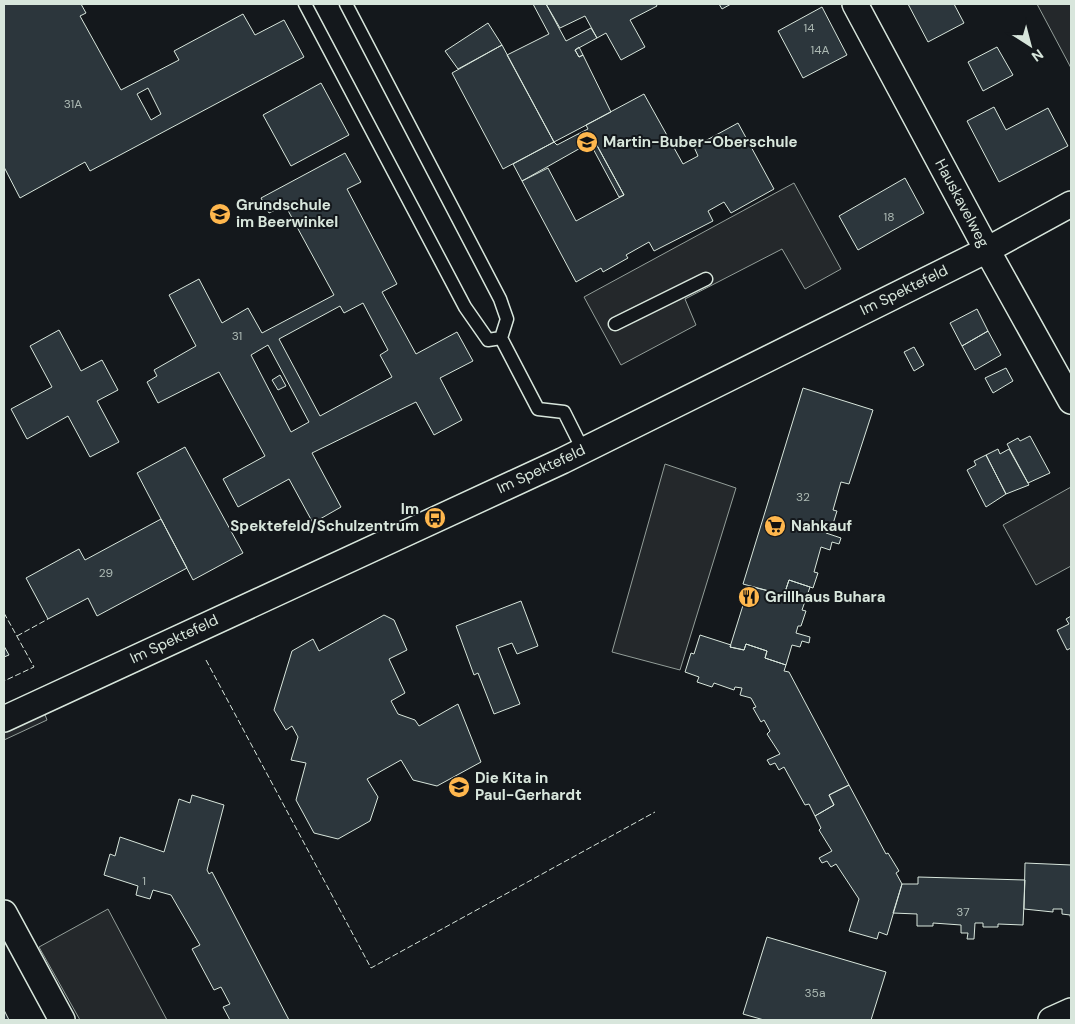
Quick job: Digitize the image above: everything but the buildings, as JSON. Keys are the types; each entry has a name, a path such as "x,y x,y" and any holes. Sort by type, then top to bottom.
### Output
{"street":[{"name":"Hauskavelweg","path":"855,4 987,250 1071,401"},
{"name":"Im Spektefeld","path":"4,719 583,450 987,250 1071,204"},
{"path":"4,913 62,1020"},
{"path":"1051,1020 1071,1011"}],"lane":[{"path":"305,4 465,307 488,340 501,338"},
{"path":"346,4 500,298 508,319 501,338 538,409 564,412 583,450"},
{"path":"615,324 706,279"}],"shaded area":[{"path":"1037,4 1071,4 1071,68"},
{"path":"794,183 841,269 805,289 782,249 685,299 696,325 621,365 584,297"},
{"path":"665,464 736,488 680,670 612,652"},
{"path":"1071,487 1071,566 1036,585 1003,525"},
{"path":"44,712 47,720 4,740 4,730"},
{"path":"108,909 167,1020 80,1020 39,947"}],"fence":[{"path":"4,613 34,667 4,681"},
{"path":"17,636 48,619"},
{"path":"206,660 371,968 655,812"}],"place":[{"name":"Martin-Buber-Oberschule","path":"587,142"},
{"name":"Grundschule im Beerwinkel","path":"220,214"},
{"name":"Im Spektefeld/Schulzentrum","path":"435,518"},
{"name":"Nahkauf","path":"775,526"},
{"name":"Grillhaus Buhara","path":"749,597"},
{"name":"Die Kita in Paul-Gerhardt","path":"459,787"}]}
